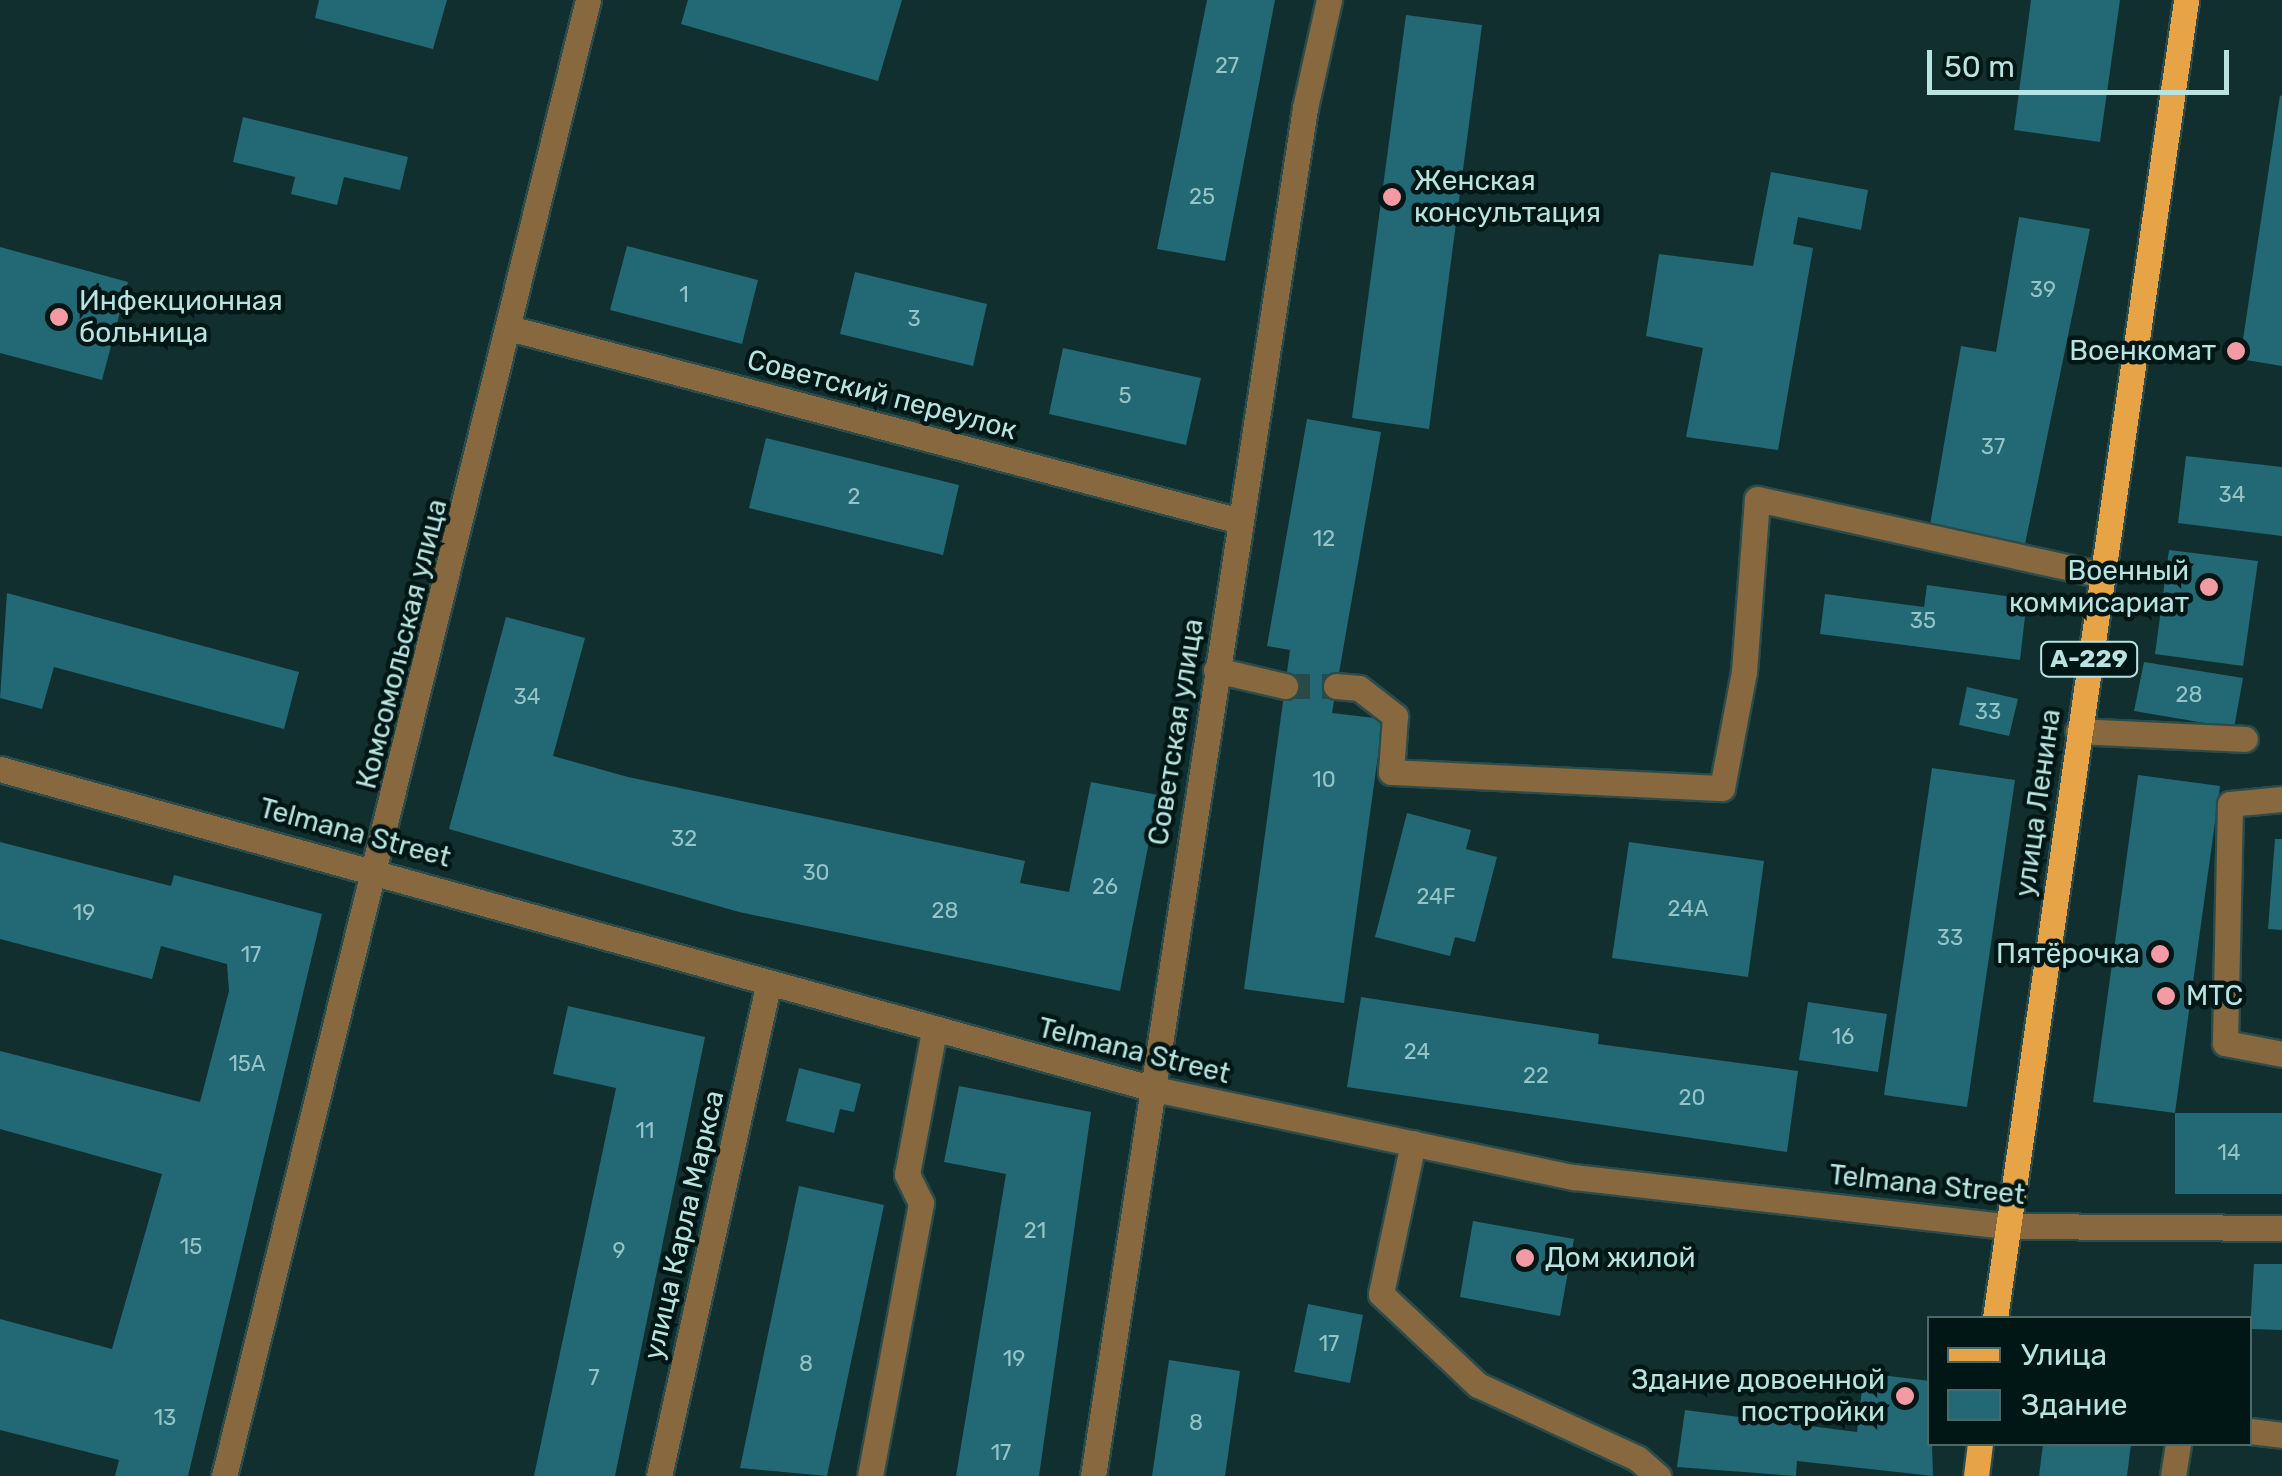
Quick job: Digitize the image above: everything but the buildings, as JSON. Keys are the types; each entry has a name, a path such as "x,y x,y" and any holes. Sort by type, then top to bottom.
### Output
{"main road":[{"name":"улица Ленина","path":"1995,1316 2186,0"},
{"path":"1976,1476 1980,1446"}],"street":[{"name":"Комсомольская улица","path":"224,1476 378,869 588,0"},
{"name":"Советская улица","path":"1093,1476 1216,670 1328,0"},
{"name":"Советский переулок","path":"509,328 1240,521"},
{"path":"1336,686 1359,688 1395,716 1392,772 1722,788 1744,672 1757,499 2102,575"},
{"path":"1216,670 1285,686"},
{"path":"2078,731 2245,739"},
{"name":"Telmana Street","path":"0,769 378,869 768,986 1150,1088 1574,1176 2006,1226 2282,1228"},
{"path":"2282,800 2230,804 2224,1043 2282,1054"},
{"name":"улица Карла Маркса","path":"659,1476 768,986"},
{"path":"870,1476 921,1203 907,1174 934,1030"},
{"path":"1413,1143 1381,1294 1478,1385 1637,1458 1658,1476"},
{"path":"2252,1430 2282,1435"},
{"path":"2172,1476 2178,1446"}],"tunnel":[{"path":"1285,686 1336,686"}],"place":[{"name":"Женская консультация","path":"1392,197"},
{"name":"Инфекционная больница","path":"59,317"},
{"name":"Военкомат","path":"2236,351"},
{"name":"Военный коммисариат","path":"2209,587"},
{"name":"Пятёрочка","path":"2160,954"},
{"name":"МТС","path":"2166,996"},
{"name":"Дом жилой","path":"1525,1258"},
{"name":"Здание довоенной постройки","path":"1905,1396"}]}
